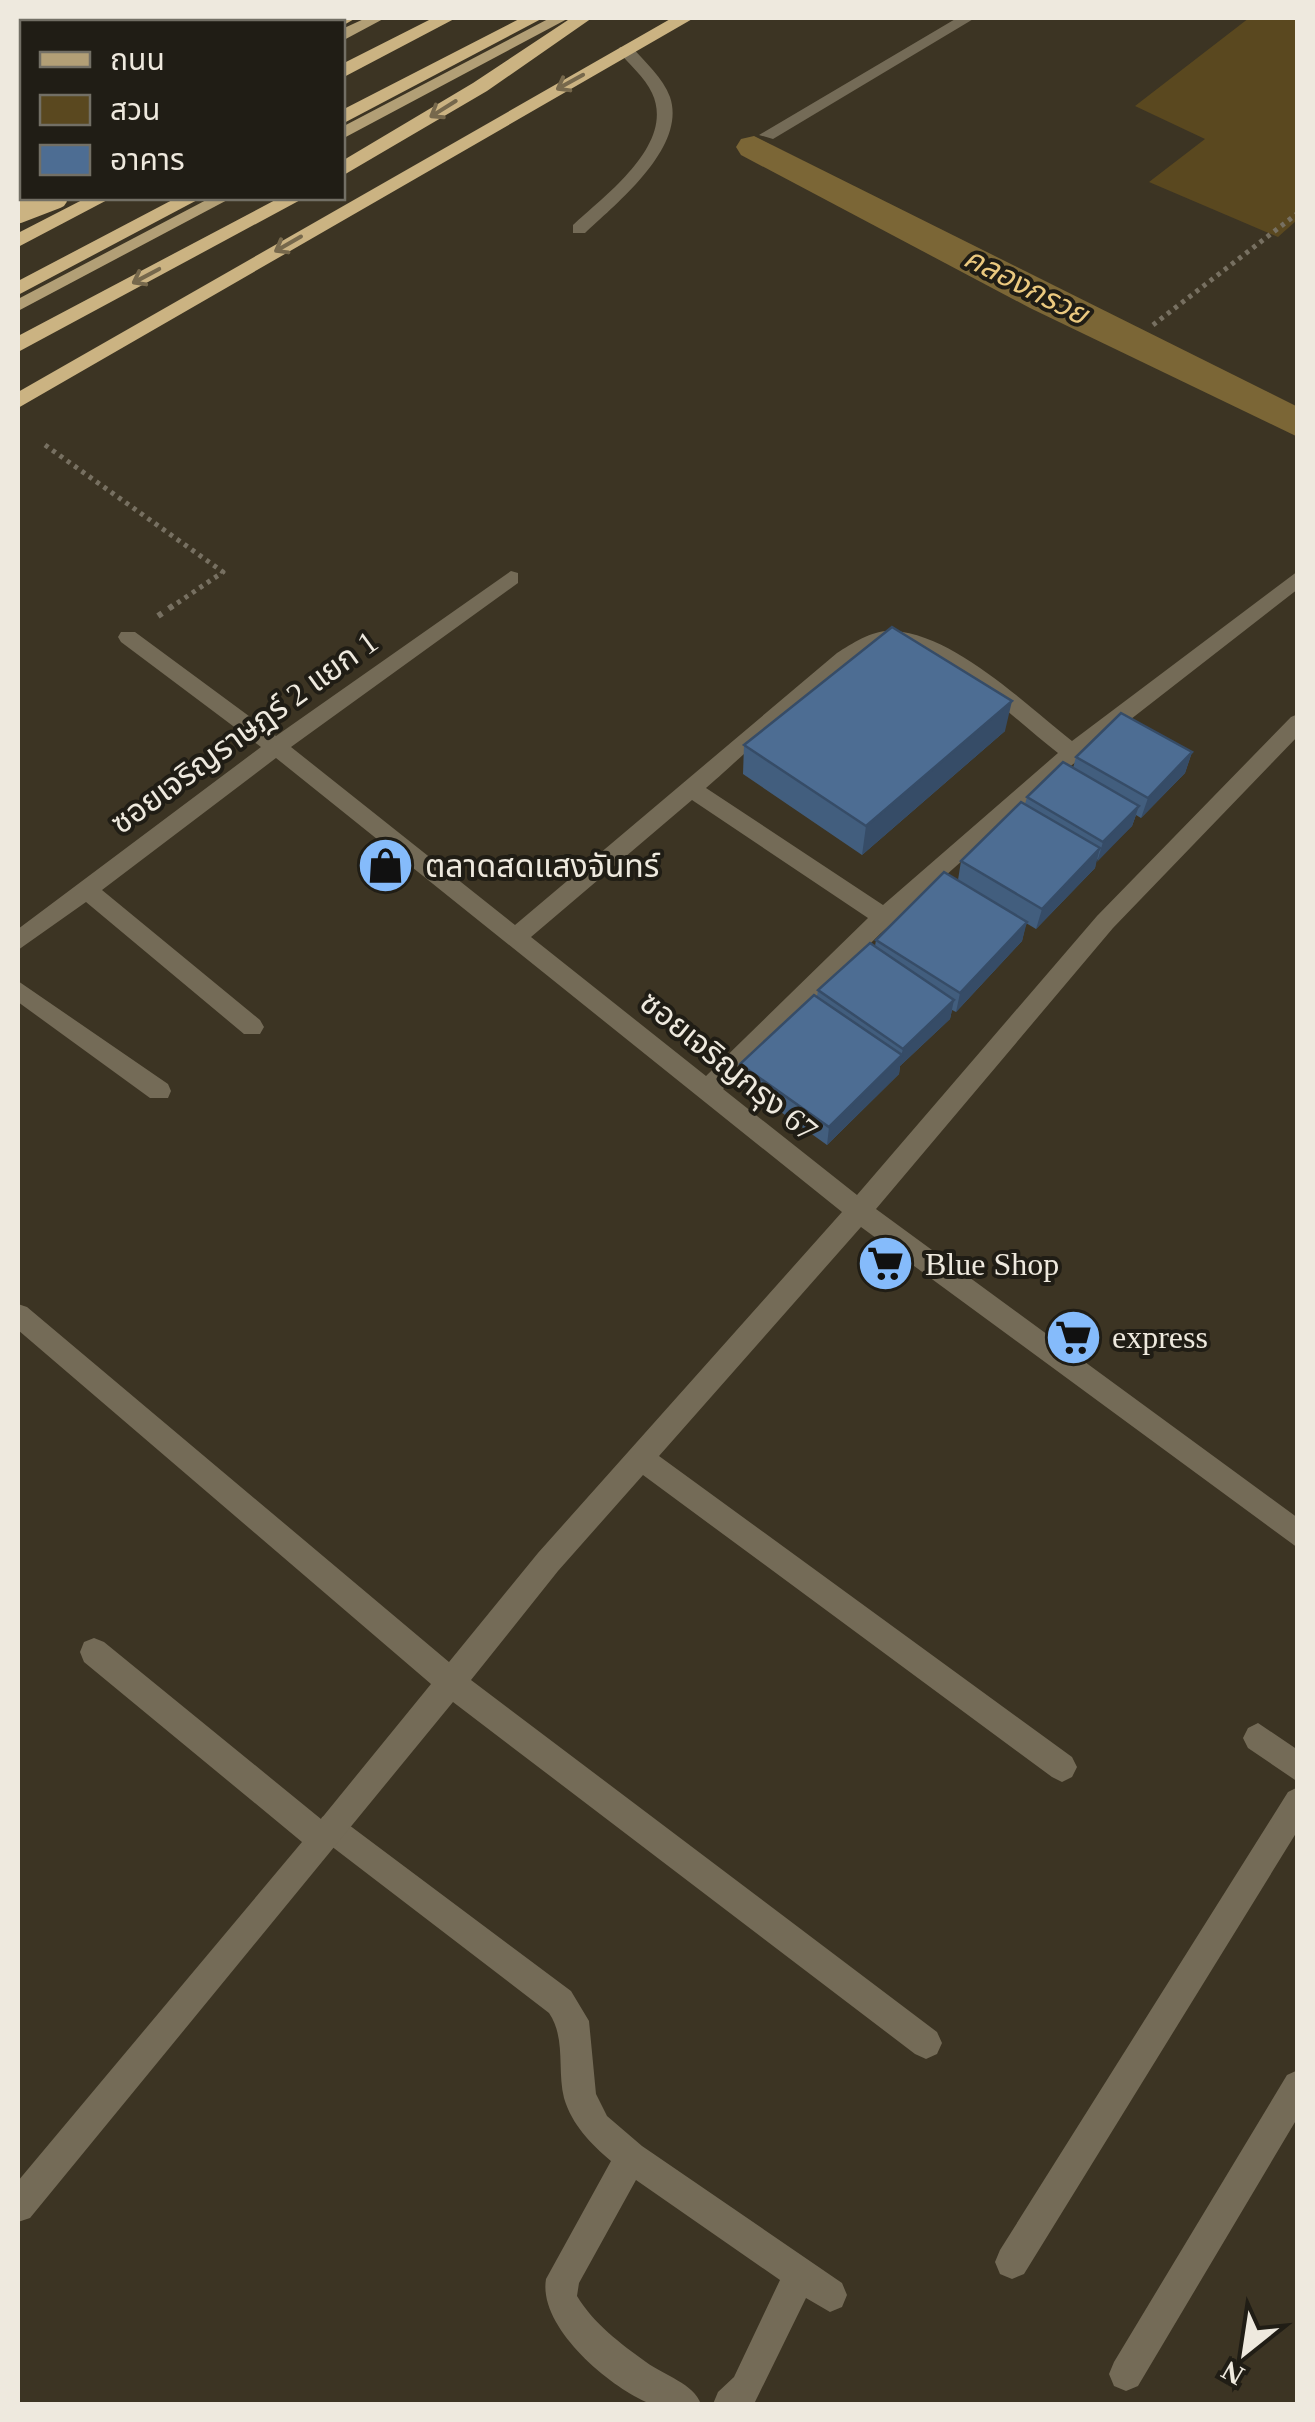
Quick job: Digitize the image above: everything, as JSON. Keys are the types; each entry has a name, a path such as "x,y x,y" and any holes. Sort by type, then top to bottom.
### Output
{"highway":[{"path":"345,70 447,18"},
{"path":"345,116 534,18"},
{"path":"345,168 480,87 583,18"},
{"path":"18,400 685,18"},
{"path":"18,213 53,200"},
{"path":"18,241 97,200"},
{"path":"18,288 187,200"},
{"path":"18,345 290,200"}],"main road":[{"path":"345,34 377,18"},
{"path":"345,132 561,18"},
{"path":"18,213 42,200"},
{"path":"18,306 218,200"}],"street":[{"path":"768,135 967,18"},
{"path":"579,229 641,168 666,125 663,96 626,50"},
{"name":"ซอยเจริญราษฎร์ 2 แยก 1","path":"18,942 276,747 512,578"},
{"path":"707,1090 884,917 1073,753 1298,578"},
{"name":"ซอยเจริญกรุง 67","path":"128,637 276,747 860,1212 1298,1535"},
{"path":"515,938 844,658 867,644 894,638 926,646 1073,753"},
{"path":"18,2206 548,1562 860,1212 1105,922 1298,722"},
{"path":"690,788 884,917"},
{"path":"86,890 252,1028"},
{"path":"18,990 159,1091"},
{"path":"18,1315 450,1682 926,2043"},
{"path":"641,1458 1062,1767"},
{"path":"94,1652 328,1834 560,2002 572,2021 580,2097 596,2127 631,2156 830,2295"},
{"path":"1258,1738 1298,1768"},
{"path":"1012,2262 1298,1802"},
{"path":"1126,2374 1298,2086"},
{"path":"631,2156 562,2279 560,2299 576,2325 661,2395 684,2404"},
{"path":"730,2404 746,2389 799,2276"}],"path":[{"path":"1152,325 1298,213"},
{"path":"45,445 223,572 128,637"}],"green space":[{"path":"1249,18 1297,18 1297,220 1278,237 1149,182 1205,139 1135,106"}],"building":[{"path":"18,18 92,18 20,20 18,31"},
{"path":"18,51 20,89 18,90"},
{"path":"892,627 1012,701 866,826 744,745"},
{"path":"1121,713 1192,752 1148,798 1076,757"},
{"path":"1063,762 1139,806 1103,842 1027,797"},
{"path":"1021,802 1100,848 1042,909 961,861"},
{"path":"944,872 1027,922 960,993 876,940"},
{"path":"870,943 954,1000 903,1049 818,990"},
{"path":"814,995 902,1055 829,1127 740,1064"}],"waterway":[{"name":"คลองกรวย","path":"754,147 1044,299 1298,424"}],"place":[{"name":"ตลาดสดแสงจันทร์","path":"386,866"},
{"name":"Blue Shop","path":"886,1264"},
{"name":"express","path":"1073,1337"}]}
